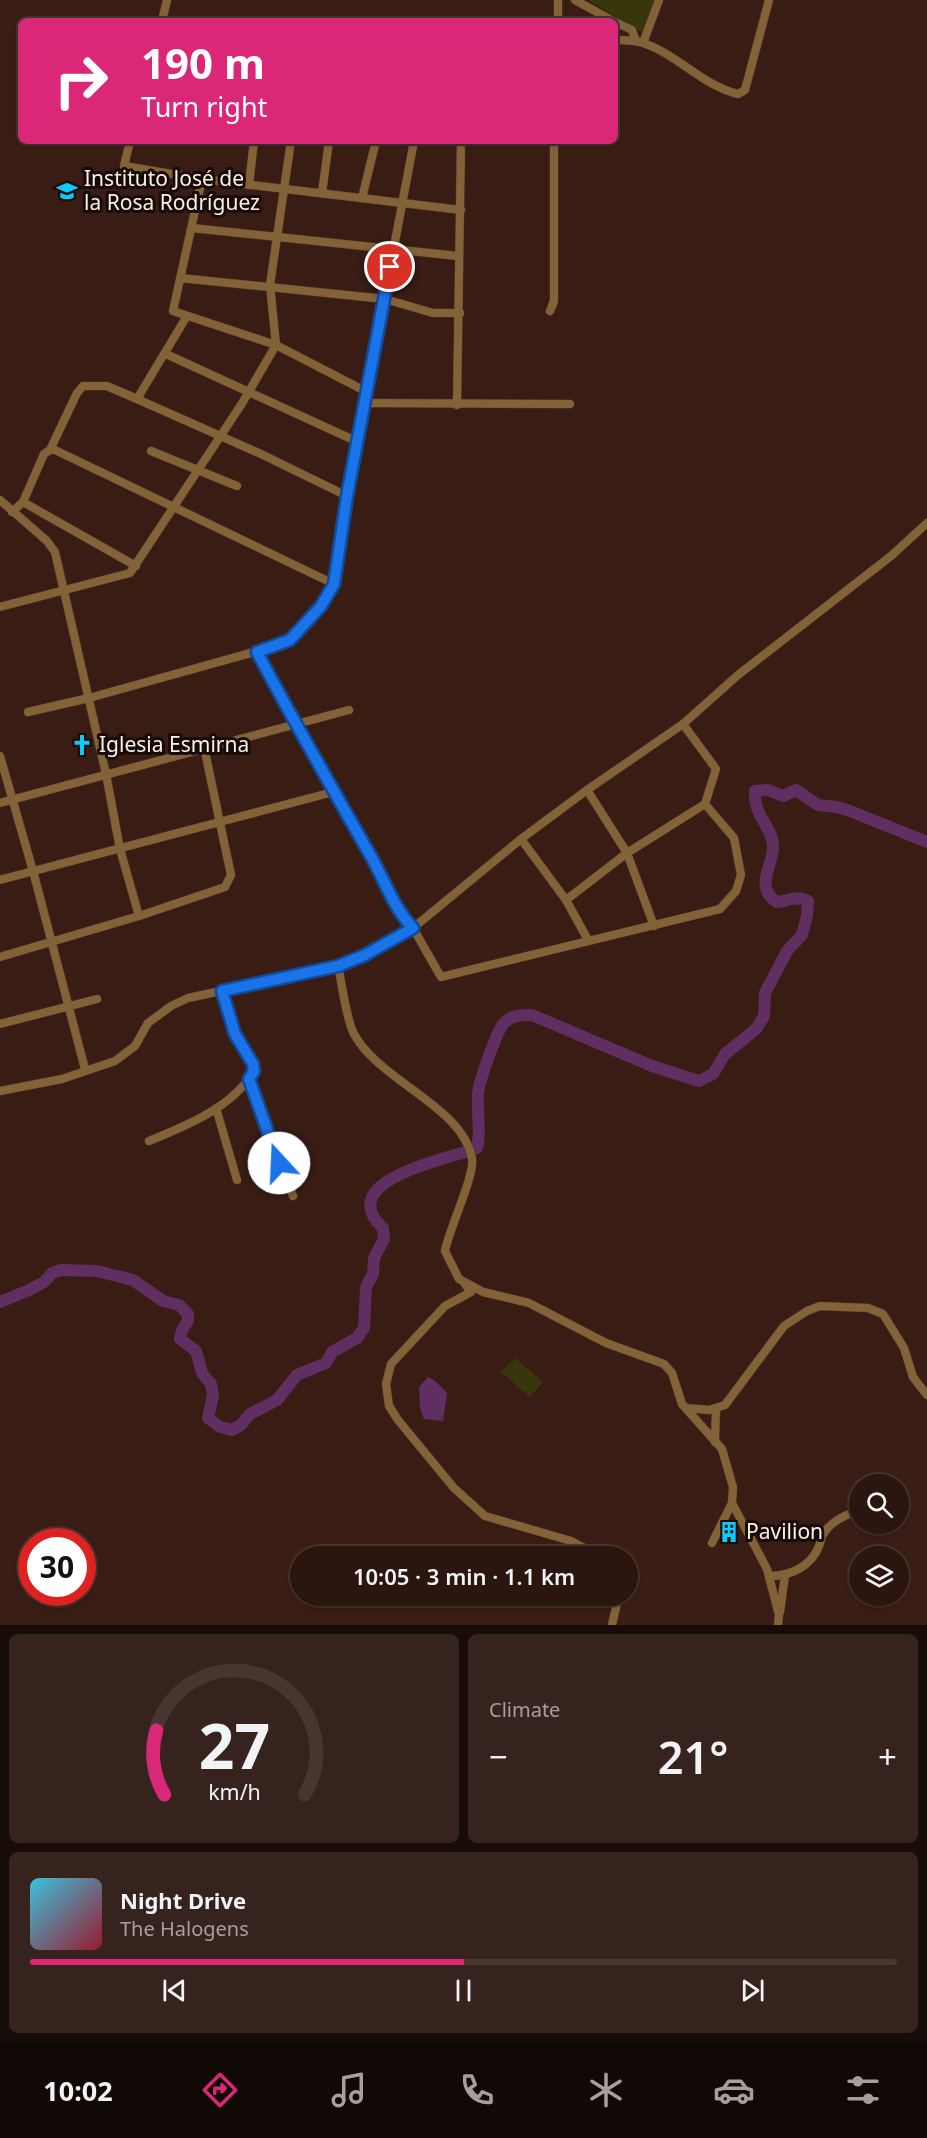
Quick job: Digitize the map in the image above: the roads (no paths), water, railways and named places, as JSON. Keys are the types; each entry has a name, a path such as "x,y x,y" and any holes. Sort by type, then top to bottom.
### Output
{"street":[{"path":"163,18 167,0"},
{"path":"558,0 558,18"},
{"path":"575,0 607,18"},
{"path":"640,42 659,0"},
{"path":"618,40 640,42 704,78 738,94 745,90 769,0"},
{"path":"618,24 632,30 640,42"},
{"path":"129,144 124,166 202,179 461,210"},
{"path":"249,185 254,144"},
{"path":"0,607 125,576 136,566 249,392 276,345 270,285 291,144"},
{"path":"322,193 329,144"},
{"path":"362,198 375,144"},
{"path":"28,712 89,698 257,652 290,640 321,606 334,584 347,496 413,144"},
{"path":"457,405 460,313 458,256 461,210 460,144"},
{"path":"550,311 554,301 554,144"},
{"path":"202,179 173,311 276,345 367,392"},
{"path":"192,228 458,256"},
{"path":"180,278 270,285 385,299 433,313 460,313"},
{"path":"138,399 187,316"},
{"path":"166,354 358,442"},
{"path":"12,512 23,502 33,475 44,454 50,450 77,393 83,386 107,386 347,496"},
{"path":"365,403 570,404"},
{"path":"50,450 334,584"},
{"path":"151,451 237,486"},
{"path":"0,500 52,547 65,590 106,774 120,849 139,916"},
{"path":"23,502 136,566"},
{"path":"0,1091 62,1079 115,1061 135,1046 148,1023 171,1006 204,993 338,966 365,955 413,928 521,840 587,790 683,724 738,675 891,556 927,523"},
{"path":"257,652 333,792 370,854 392,898 413,928 441,976 720,909 736,891 741,875 734,838 705,804"},
{"path":"0,803 349,710"},
{"path":"566,900 627,853 705,804 716,769 683,724"},
{"path":"0,957 139,916 220,889 227,884 231,875 218,823 204,747"},
{"path":"0,756 86,1070"},
{"path":"587,790 627,853 654,926"},
{"path":"0,880 333,792"},
{"path":"521,840 566,900 588,940"},
{"path":"338,966 354,1033 377,1064 442,1112 467,1143 473,1161 445,1251 459,1279 471,1292 446,1306 391,1364 386,1384 389,1406 454,1488 485,1516 571,1541 580,1546"},
{"path":"149,1140 190,1124 216,1108 249,1079 254,1071 253,1064 235,1034 222,991"},
{"path":"0,1024 97,999"},
{"path":"249,1079 293,1196"},
{"path":"216,1108 237,1180"},
{"path":"459,1279 483,1292 529,1303 606,1343 664,1364 672,1373 682,1404 722,1449 733,1487 732,1503 712,1543"},
{"path":"686,1408 709,1410 725,1405 784,1326 807,1311 820,1306 868,1308 883,1314 904,1348 913,1377 927,1395"},
{"path":"715,1442 716,1408"},
{"path":"732,1503 761,1554 779,1616"},
{"path":"769,1576 785,1575 802,1567 813,1557 823,1534 835,1521 849,1514"},
{"path":"778,1625 785,1575"},
{"path":"612,1625 616,1606"}],"waterway":[{"path":"0,1302 27,1291 44,1282 52,1273 61,1270 97,1271 133,1280 163,1301 179,1305 188,1314 188,1321 182,1330 180,1339 196,1351 202,1373 211,1384 213,1395 208,1418 220,1427 232,1430 241,1425 250,1414 277,1400 297,1375 326,1363 332,1352 357,1338 364,1328 366,1287 373,1274 374,1258 384,1239 383,1228 371,1211 372,1197 383,1184 400,1174 477,1148 479,1087 494,1042 505,1022 517,1016 532,1015 652,1066 699,1081 713,1074 725,1054 756,1029 764,1016 765,993 787,951 802,935 808,901 796,898 777,902 766,889 766,875 773,845 757,807 755,791 768,790 783,796 796,790 818,805 850,811 927,842"}],"place":[{"name":"Instituto José de la Rosa Rodríguez","path":"67,191"},
{"name":"Iglesia Esmirna","path":"82,745"},
{"name":"Pavilion","path":"729,1532"}]}
